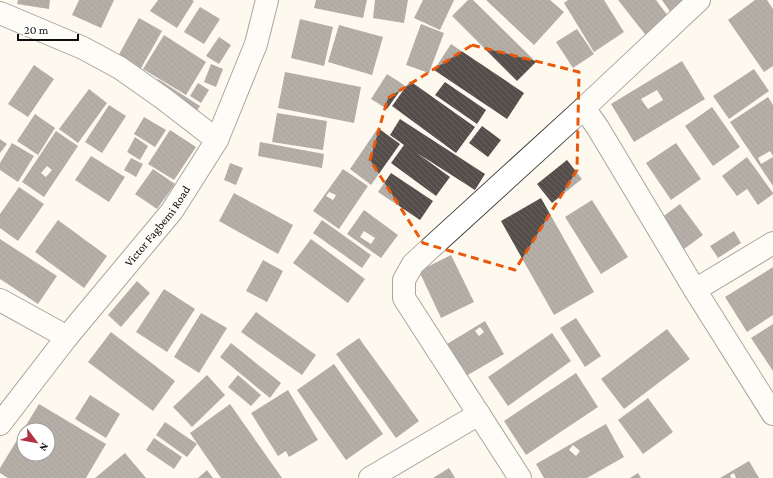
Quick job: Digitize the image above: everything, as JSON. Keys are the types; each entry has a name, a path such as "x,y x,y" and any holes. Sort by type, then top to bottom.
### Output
{"street":[{"name":"Victor Fagbemi Road","path":"0,424 67,337 172,211 217,140 256,44 267,0"},
{"path":"520,478 404,298 404,280 413,264 584,108 699,0"},
{"path":"0,13 84,48 120,68 164,99 217,140"},
{"path":"584,108 602,135 695,290 773,414"},
{"path":"695,290 773,243"},
{"path":"0,300 67,337"},
{"path":"370,478 479,414"}],"highlighted area":[{"path":"472,45 579,72 577,170 515,270 423,243 370,160 388,98"}],"building":[{"path":"18,0 50,0 49,9 17,4"},
{"path":"79,0 114,0 101,28 72,15"},
{"path":"158,0 194,1 177,28 150,11"},
{"path":"316,0 367,0 363,18 314,8"},
{"path":"375,0 408,0 404,23 373,18"},
{"path":"423,0 454,0 440,30 414,18"},
{"path":"468,0 473,0 536,62 517,81 452,16"},
{"path":"486,0 550,0 564,12 534,45"},
{"path":"568,0 604,0 624,32 594,52 564,3"},
{"path":"618,0 656,0 671,20 648,38"},
{"path":"662,0 688,0 671,13"},
{"path":"755,0 767,0 773,9 773,66 764,72 728,20"},
{"path":"200,7 220,19 204,44 184,32"},
{"path":"139,18 162,31 140,70 117,58"},
{"path":"300,19 333,27 324,66 291,58"},
{"path":"421,24 444,33 429,73 406,65"},
{"path":"339,25 383,37 372,75 328,62"},
{"path":"577,29 594,54 573,68 556,42"},
{"path":"164,35 206,62 186,95 143,69"},
{"path":"219,37 231,45 219,64 206,56"},
{"path":"451,44 524,93 507,119 434,70"},
{"path":"682,61 705,99 634,142 611,104","holes":["657,90 663,100 648,109 641,99"]},
{"path":"211,64 223,69 216,87 204,82"},
{"path":"34,65 54,79 28,117 8,104"},
{"path":"754,69 769,91 729,119 713,96"},
{"path":"285,72 361,87 354,123 278,108"},
{"path":"387,74 404,85 387,109 371,99"},
{"path":"158,79 200,106 194,115 152,87"},
{"path":"410,81 475,127 456,153 392,106"},
{"path":"445,82 486,110 477,124 435,95"},
{"path":"198,83 209,90 201,103 190,96"},
{"path":"89,89 107,103 78,143 59,129"},
{"path":"768,97 773,105 773,156 770,151 758,158 761,164 773,157 773,186 730,122"},
{"path":"109,105 126,116 102,153 85,142"},
{"path":"712,107 740,147 713,166 685,126"},
{"path":"277,113 327,121 323,150 272,142"},
{"path":"35,114 55,128 38,155 17,141"},
{"path":"144,117 166,130 155,147 134,134"},
{"path":"400,119 485,174 475,190 417,153 450,177 436,196 391,163 404,145 390,135"},
{"path":"482,126 501,140 488,157 469,143"},
{"path":"378,128 400,144 371,185 350,169"},
{"path":"170,130 196,147 174,180 148,164"},
{"path":"56,131 78,146 44,197 22,182","holes":["47,166 52,170 46,177 41,173"]},
{"path":"135,137 148,146 140,160 127,152"},
{"path":"0,139 7,144 0,153"},
{"path":"260,142 324,154 322,168 258,156"},
{"path":"12,143 34,156 18,182 0,170 0,163"},
{"path":"676,143 701,179 671,200 646,163"},
{"path":"91,156 125,177 109,202 75,180"},
{"path":"747,157 773,193 758,205 747,189 737,196 722,176"},
{"path":"131,158 143,164 136,177 124,170"},
{"path":"567,160 582,179 552,203 537,184"},
{"path":"230,163 243,168 236,185 224,180"},
{"path":"153,169 175,184 157,209 135,194"},
{"path":"343,169 368,186 339,229 313,211","holes":["329,192 336,195 333,200 326,196"]},
{"path":"391,173 433,201 420,220 378,192"},
{"path":"19,187 44,204 18,241 0,228 0,214"},
{"path":"234,193 293,225 278,254 219,221"},
{"path":"541,198 594,292 554,315 501,221"},
{"path":"592,200 628,257 601,274 565,217"},
{"path":"680,204 703,235 684,249 661,218"},
{"path":"364,210 398,235 381,258 347,234","holes":["364,231 375,238 371,244 360,237"]},
{"path":"58,220 107,256 84,288 35,252"},
{"path":"322,220 371,255 362,268 313,233"},
{"path":"734,231 741,243 718,258 710,246"},
{"path":"0,239 57,276 38,304 0,279"},
{"path":"311,239 365,279 348,303 293,263"},
{"path":"451,255 474,302 441,318 419,271"},
{"path":"263,260 283,271 267,302 246,291"},
{"path":"773,267 773,315 747,332 725,297"},
{"path":"137,281 150,293 121,327 108,315"},
{"path":"164,289 195,309 167,352 136,332"},
{"path":"256,312 316,355 302,375 241,332"},
{"path":"201,313 227,328 199,373 174,357"},
{"path":"576,318 601,356 585,367 560,328"},
{"path":"485,321 504,354 466,376 447,344","holes":["480,327 484,332 479,336 475,331"]},
{"path":"773,324 773,371 751,338"},
{"path":"667,329 690,359 624,409 601,379"},
{"path":"111,332 175,381 153,411 88,362"},
{"path":"552,333 571,361 508,406 488,377"},
{"path":"359,338 419,421 396,438 336,354"},
{"path":"231,343 281,383 270,398 220,357"},
{"path":"334,364 383,434 346,460 297,390"},
{"path":"576,373 598,407 526,455 504,421"},
{"path":"207,375 225,395 192,427 173,407"},
{"path":"238,375 261,395 251,406 228,387"},
{"path":"288,390 318,440 289,457 286,451 278,456 251,413"},
{"path":"90,395 120,414 106,438 75,419"},
{"path":"648,398 673,432 643,454 618,420"},
{"path":"39,404 106,444 86,478 8,478 0,473 0,468 16,442 16,462 56,462 56,422 28,422"},
{"path":"230,404 282,478 221,478 190,433"},
{"path":"165,422 197,444 187,457 156,435"},
{"path":"606,424 624,457 587,478 544,478 536,464","holes":["573,445 580,451 576,456 569,450"]},
{"path":"154,438 182,457 174,469 146,450"},
{"path":"125,453 146,478 95,478"},
{"path":"749,461 759,478 736,478 734,473 730,475 731,478 720,478"},
{"path":"449,468 455,478 433,478"},
{"path":"207,470 213,478 198,478"},
{"path":"638,473 641,478 630,478"}]}
